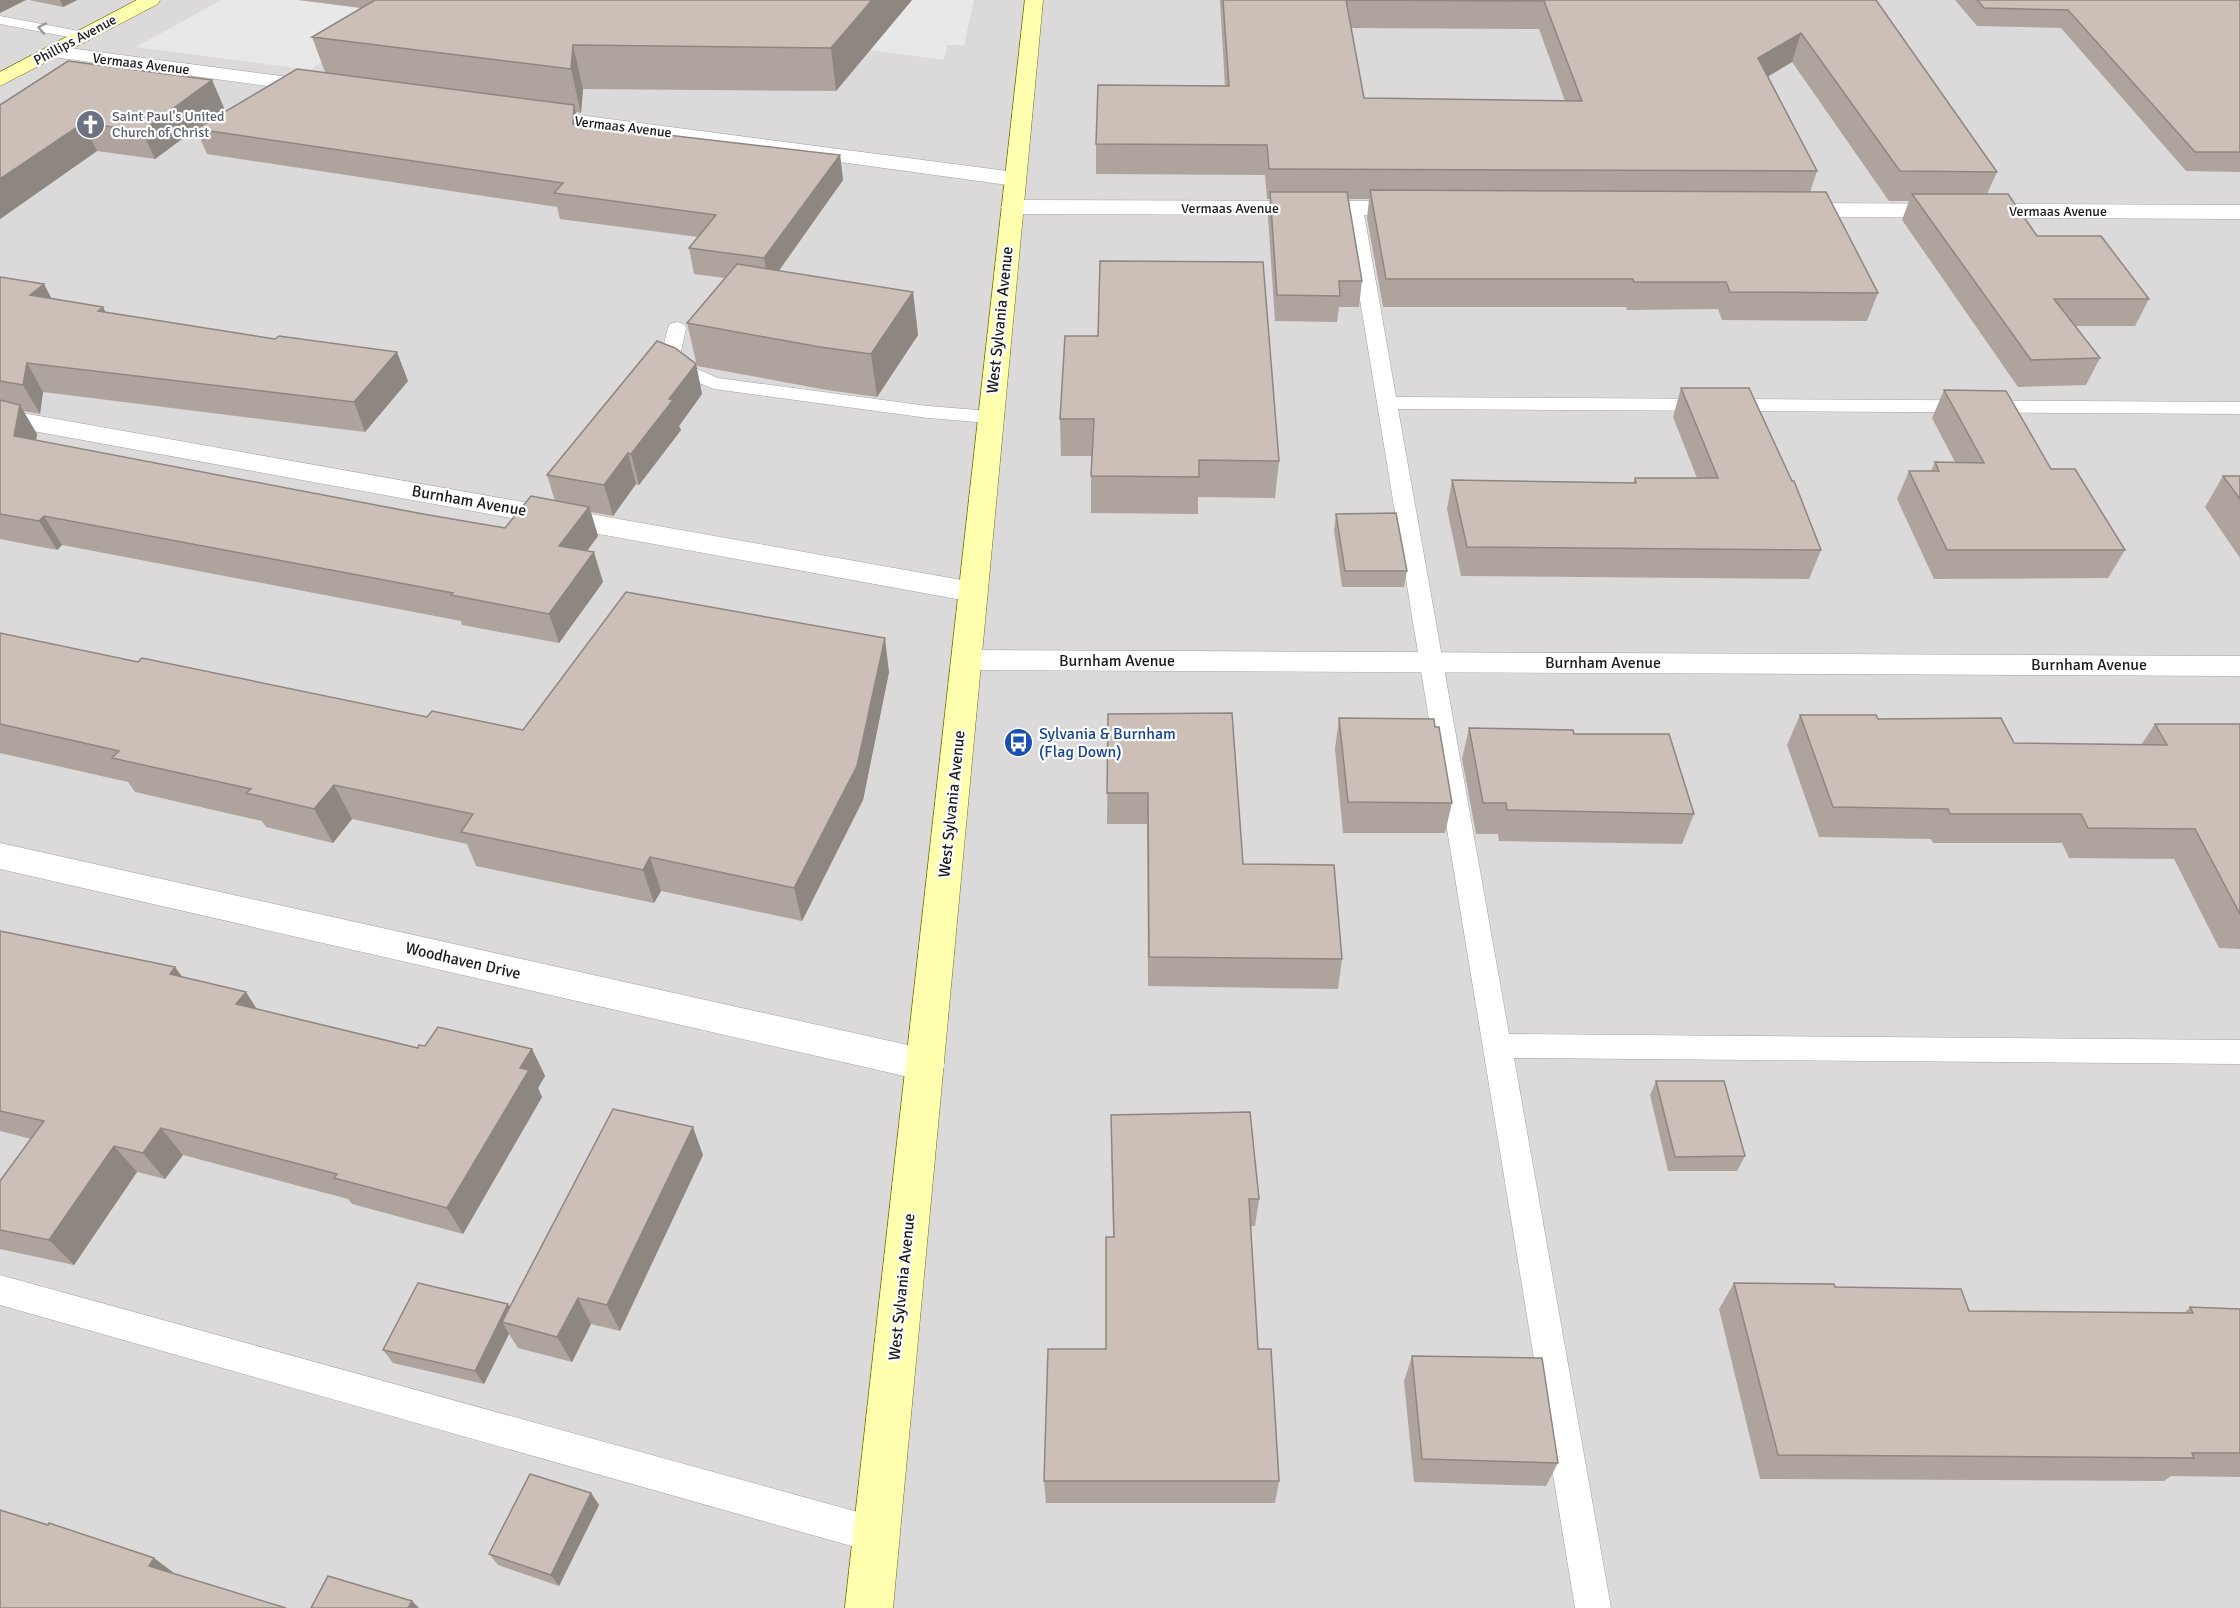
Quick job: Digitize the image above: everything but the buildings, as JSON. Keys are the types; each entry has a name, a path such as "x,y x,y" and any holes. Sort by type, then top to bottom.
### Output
{"main road":[{"name":"Phillips Avenue","path":"0,80 151,0"},
{"name":"West Sylvania Avenue","path":"869,1608 1034,0"}],"street":[{"name":"Vermaas Avenue","path":"53,52 338,90"},
{"name":"Vermaas Avenue","path":"516,113 1014,193 1354,208 1438,209"},
{"name":"Vermaas Avenue","path":"1773,210 2240,212"},
{"name":"Burnham Avenue","path":"0,417 973,592"},
{"name":"Burnham Avenue","path":"966,660 2240,666"},
{"name":"Woodhaven Drive","path":"0,856 926,1065"}],"lane":[{"path":"0,20 84,36"},
{"path":"1354,208 1593,1608"},
{"path":"677,328 669,364 714,382 928,412 990,417"},
{"path":"1388,403 2240,408"},
{"path":"1496,1046 2240,1052"},
{"path":"0,1290 876,1534"}],"shaded area":[{"path":"0,0 2240,0 2240,1608 0,1608"},
{"path":"221,0 298,0 391,12 310,70 136,47"},
{"path":"912,0 974,0 964,45 947,45 944,60 869,50"}],"place":[{"name":"Saint Paul's United Church of Christ","path":"91,124"},
{"name":"Sylvania & Burnham (Flag Down)","path":"1018,743"}]}
